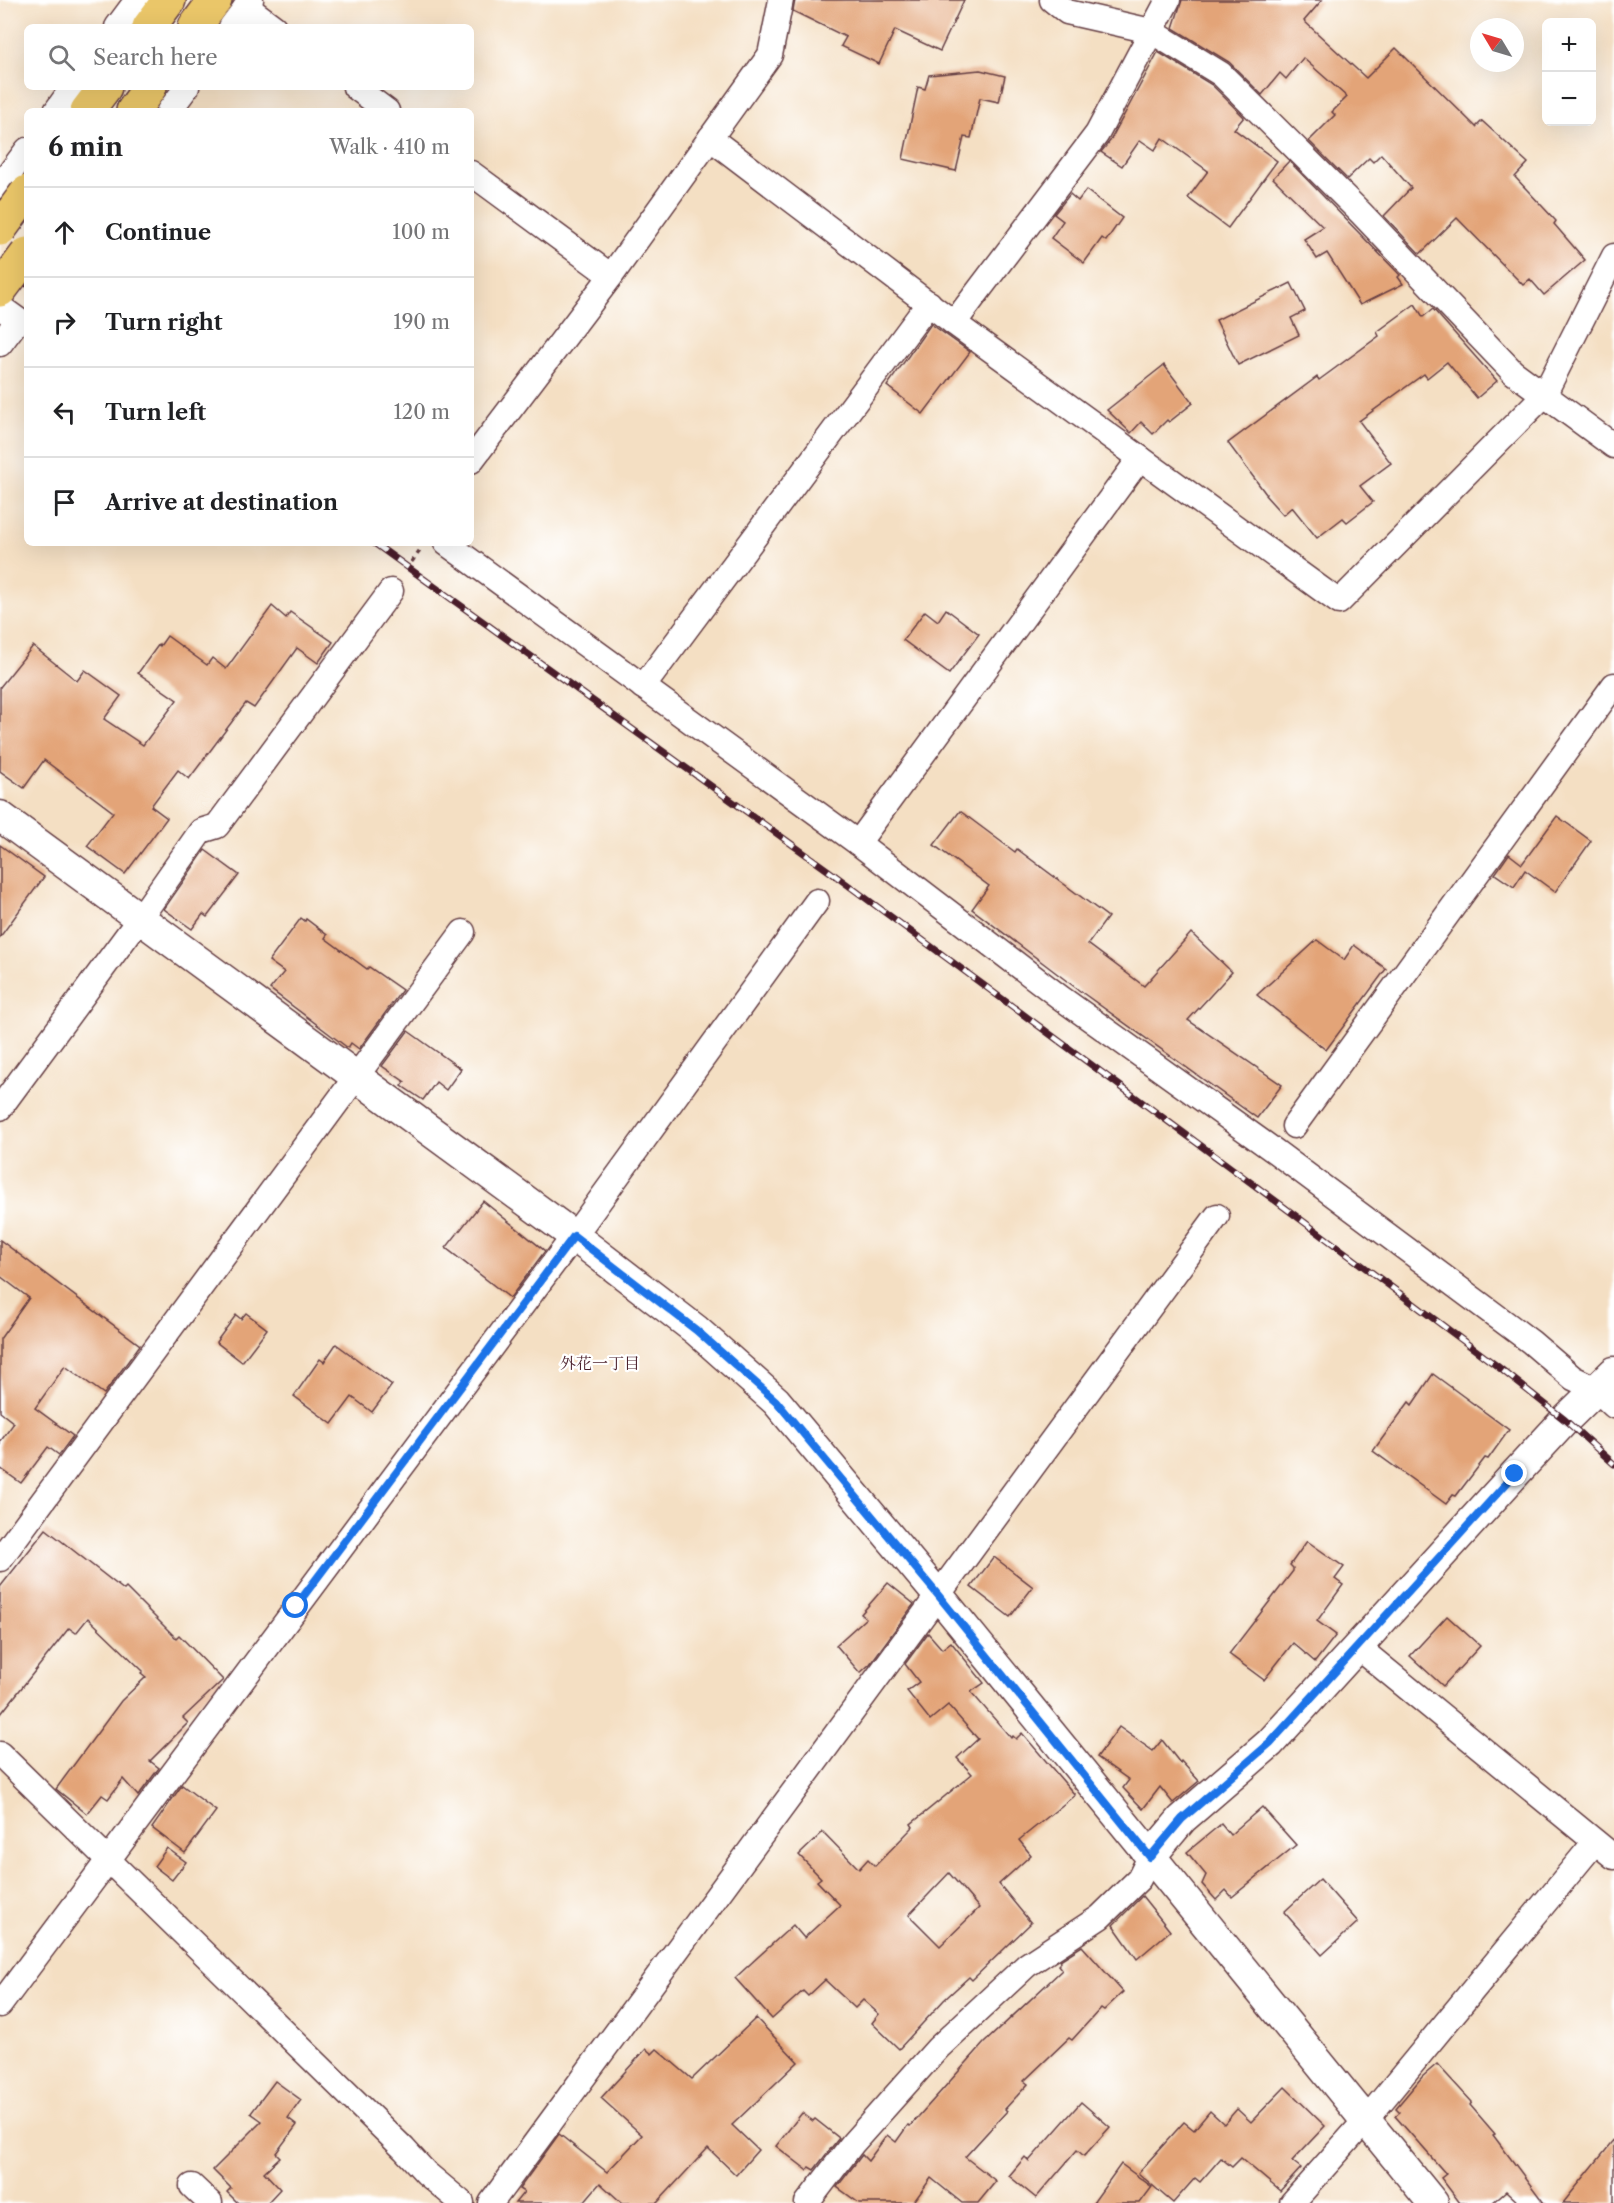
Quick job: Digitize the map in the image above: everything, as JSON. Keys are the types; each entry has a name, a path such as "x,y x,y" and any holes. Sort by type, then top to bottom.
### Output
{"main road":[{"path":"151,24 169,0"},
{"path":"197,24 215,0"},
{"path":"89,108 103,90"},
{"path":"135,108 148,90"},
{"path":"0,229 24,196"},
{"path":"0,290 24,258"}],"street":[{"path":"119,24 137,0"},
{"path":"474,457 610,276 770,55 781,0"},
{"path":"1052,0 1067,12 1151,31 1221,74 1361,213 1513,372 1614,447"},
{"path":"954,322 1097,134 1168,0"},
{"path":"233,24 249,3 271,24"},
{"path":"58,108 71,90"},
{"path":"171,108 185,90"},
{"path":"359,90 383,108"},
{"path":"710,138 954,322 1339,602 1544,395 1614,256"},
{"path":"0,186 24,154"},
{"path":"474,175 610,276"},
{"path":"0,201 24,219"},
{"path":"643,687 929,303"},
{"path":"0,307 18,320 0,344"},
{"path":"858,843 1140,458"},
{"path":"450,546 858,843 1061,998 1276,1152 1531,1342 1573,1377 1608,1389 1515,1474 1359,1648 1270,1743 1182,1819 1150,1857 1138,1879 1100,1917 1027,1965 938,2048 853,2143 807,2203"},
{"path":"0,1108 201,831 217,826 391,591"},
{"path":"1294,1126 1614,685"},
{"path":"0,816 574,1236 696,1330 776,1401 938,1595 1433,2203"},
{"path":"0,2005 574,1236 816,901"},
{"path":"0,1559 463,932"},
{"path":"491,2203 1217,1216"},
{"path":"1359,1648 1614,1857"},
{"path":"0,1754 426,2173 462,2203"},
{"path":"1292,2203 1365,2121 1595,1842"},
{"path":"192,2186 210,2203"}],"path":[{"path":"391,591 422,546"}],"building":[{"path":"795,0 964,0 940,51 895,30 879,64 841,46 846,37 793,11"},
{"path":"1182,0 1322,0 1304,21 1366,78 1396,48 1476,127 1482,121 1528,163 1515,177 1556,221 1554,224 1585,260 1544,295 1530,279 1523,285 1457,218 1420,254 1384,216 1411,188 1381,154 1373,162 1369,158 1347,179 1309,141 1335,115 1332,112 1347,97 1303,58 1286,79 1280,73 1262,95 1229,62 1173,28"},
{"path":"1158,52 1212,85 1244,117 1234,129 1277,161 1228,228 1188,198 1208,171 1162,138 1155,150 1140,140 1122,166 1101,152 1110,141"},
{"path":"980,70 1005,76 999,102 980,98 971,138 964,137 956,171 903,159 918,87 925,89 929,75"},
{"path":"1289,161 1400,275 1398,277 1403,284 1360,305 1327,253 1317,259 1304,239 1323,227 1273,178"},
{"path":"1086,190 1122,218 1106,241 1102,238 1084,263 1051,238 1063,221 1054,214 1070,194 1078,201"},
{"path":"1291,283 1305,311 1291,318 1299,335 1238,365 1216,320"},
{"path":"1415,304 1423,317 1433,309 1497,381 1477,398 1447,362 1427,378 1424,374 1359,421 1391,463 1360,486 1373,502 1347,522 1343,518 1317,538 1292,507 1283,515 1265,495 1228,443 1317,377 1319,380 1379,336 1377,332"},
{"path":"931,324 970,352 923,414 887,386"},
{"path":"1164,365 1193,403 1169,422 1167,420 1153,434 1141,422 1131,433 1107,410"},
{"path":"272,606 286,618 290,612 333,642 318,663 297,648 254,708 246,703 189,779 178,770 151,806 167,818 125,874 87,846 113,812 44,760 24,788 0,771 0,687 33,646 77,681 85,670 121,696 104,719 143,745 177,700 138,673 159,644 160,646 167,636 207,665 212,658 226,669"},
{"path":"946,609 979,634 949,674 903,640 925,611 938,621"},
{"path":"960,811 1015,852 1017,849 1108,917 1088,944 1144,986 1191,933 1232,972 1188,1020 1282,1085 1257,1118 1080,991 972,909 989,886 934,845"},
{"path":"1557,816 1591,841 1555,892 1525,870 1514,887 1495,874 1509,854 1522,864"},
{"path":"0,845 44,877 0,937"},
{"path":"205,850 239,875 207,917 203,914 192,929 164,909"},
{"path":"301,918 305,921 306,919 327,935 325,938 367,969 369,967 402,990 359,1049 351,1043 348,1048 270,989 284,972 269,961"},
{"path":"1317,940 1344,960 1354,945 1386,969 1326,1050 1257,995"},
{"path":"408,1031 461,1069 446,1090 436,1082 423,1100 402,1086 405,1082 382,1066"},
{"path":"483,1201 545,1251 510,1298 446,1248"},
{"path":"0,1240 140,1345 104,1394 65,1366 35,1408 73,1436 59,1455 48,1447 21,1483 0,1468 0,1442 14,1423 0,1412 0,1339 29,1298 0,1276"},
{"path":"246,1313 267,1329 242,1362 216,1342 236,1315 241,1319"},
{"path":"336,1344 392,1385 372,1412 352,1397 332,1424 294,1396 320,1359 324,1362"},
{"path":"1433,1374 1509,1430 1488,1459 1485,1458 1456,1496 1453,1495 1446,1504 1373,1451 1409,1402 1412,1405"},
{"path":"46,1529 124,1590 126,1588 176,1638 179,1635 223,1680 183,1718 188,1723 150,1761 159,1768 138,1796 123,1779 108,1799 102,1795 87,1814 56,1789 121,1701 146,1677 141,1673 143,1671 88,1618 76,1633 69,1628 0,1715 0,1587"},
{"path":"1307,1541 1344,1567 1335,1579 1343,1585 1317,1621 1336,1635 1315,1662 1293,1643 1264,1680 1229,1654 1293,1571 1290,1565"},
{"path":"994,1557 1033,1587 1010,1617 971,1587"},
{"path":"888,1583 914,1604 870,1664 860,1673 836,1645 866,1618 861,1614"},
{"path":"1447,1616 1480,1646 1443,1686 1410,1656"},
{"path":"928,1633 942,1649 951,1642 984,1683 971,1692 1011,1738 1013,1736 1016,1739 1022,1733 1075,1795 1019,1840 1031,1855 999,1884 1031,1923 972,1980 969,1977 944,2000 899,2049 872,2023 879,2014 863,2000 855,2008 825,1980 808,1996 803,1991 772,2019 735,1978 793,1925 804,1938 840,1905 817,1881 821,1878 799,1855 823,1832 859,1869 868,1859 875,1866 913,1827 911,1824 972,1774 957,1758 978,1739 948,1705 930,1720 907,1691 919,1682 905,1664","holes":["949,1873 979,1908 940,1946 909,1915"]},
{"path":"1119,1727 1153,1751 1162,1740 1180,1763 1181,1761 1199,1781 1173,1803 1160,1787 1143,1809 1123,1788 1129,1780 1097,1757"},
{"path":"182,1785 216,1811 185,1853 152,1828"},
{"path":"1262,1807 1296,1845 1232,1897 1226,1890 1216,1900 1202,1884 1206,1875 1187,1852 1221,1824 1230,1835"},
{"path":"167,1848 186,1862 172,1880 154,1866"},
{"path":"1320,1879 1358,1922 1322,1955 1284,1912"},
{"path":"1142,1896 1170,1931 1137,1959 1113,1925"},
{"path":"1082,1946 1123,1992 1104,2010 1101,2008 1072,2040 1069,2038 1024,2081 1028,2084 965,2157 996,2181 978,2203 962,2203 931,2178 913,2203 859,2203 837,2187 862,2155 868,2161 887,2135 896,2142 908,2125 910,2126 984,2043 1062,1970 1058,1965 1060,1960"},
{"path":"756,2018 798,2062 732,2125 758,2150 736,2175 708,2148 657,2203 622,2203 600,2183 583,2203 515,2203 524,2192 519,2189 559,2134 607,2172 642,2135 601,2098 646,2049 652,2054 657,2049 692,2079"},
{"path":"1437,2064 1472,2102 1470,2105 1495,2134 1493,2135 1544,2203 1519,2203 1506,2191 1492,2203 1460,2203 1441,2178 1446,2174 1395,2116 1400,2112 1396,2108 1422,2077"},
{"path":"275,2081 301,2100 288,2118 297,2125 276,2153 280,2157 264,2172 280,2189 267,2203 238,2203 227,2192 231,2188 213,2170 262,2121 251,2113"},
{"path":"1285,2087 1325,2126 1292,2161 1301,2168 1280,2191 1241,2158 1232,2167 1221,2158 1200,2182 1195,2178 1173,2203 1138,2173 1184,2122 1194,2130 1210,2111 1224,2124 1237,2109 1251,2122"},
{"path":"1081,2102 1110,2127 1084,2156 1077,2150 1036,2198 1009,2176 1025,2157 1029,2161"},
{"path":"802,2113 813,2121 815,2119 839,2138 814,2170 809,2167 807,2170 776,2146"},
{"path":"1614,2140 1614,2203 1563,2203"},
{"path":"1121,2164 1152,2187 1140,2203 1093,2203"}],"railway":[{"path":"0,264 24,282"},
{"path":"378,546 833,874 1284,1207 1497,1366 1565,1420 1614,1464"}],"district":[{"name":"外花一丁目","path":"600,1363"}],"route":[{"path":"296,1606 574,1236 696,1330 776,1401 938,1595 1150,1857 1182,1819 1270,1743 1359,1648 1515,1474"}]}
